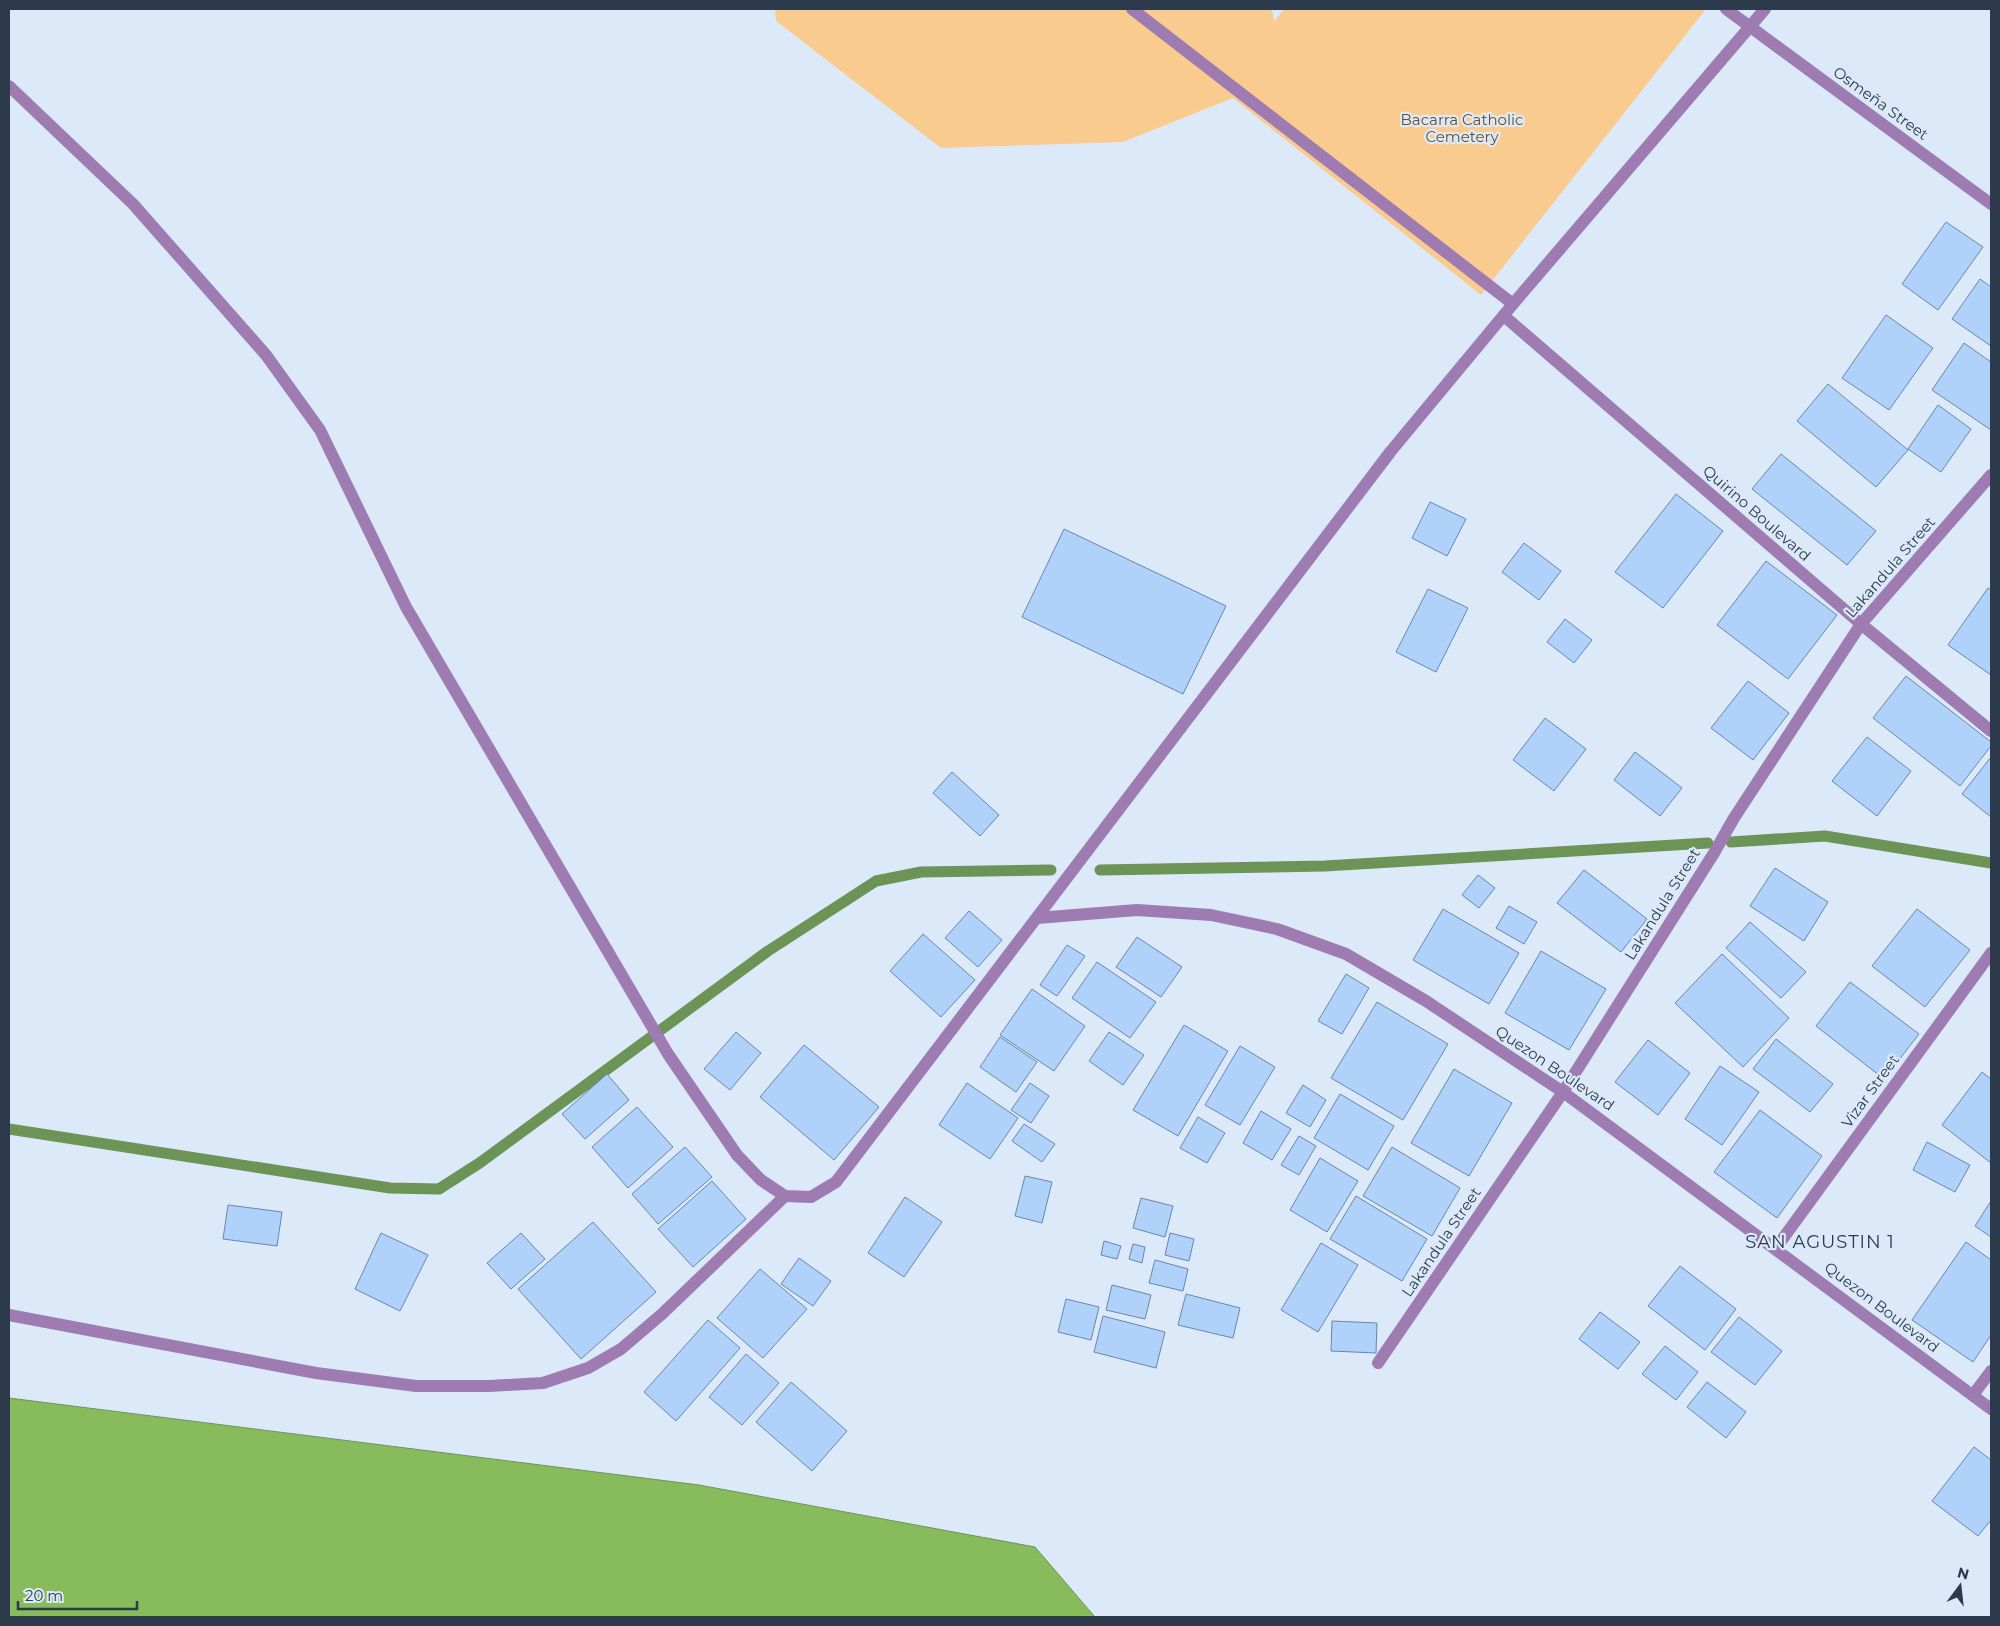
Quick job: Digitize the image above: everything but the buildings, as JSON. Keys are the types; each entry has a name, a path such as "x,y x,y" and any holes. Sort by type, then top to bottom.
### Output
{"street":[{"path":"1132,9 1513,304"},
{"name":"Osmeña Street","path":"1726,9 1991,204"},
{"path":"9,86 133,204 266,355 320,430 406,607 668,1054 737,1155 762,1180 785,1196 811,1197 836,1182 1391,451 1513,304 1765,9"},
{"name":"Quirino Boulevard","path":"1504,316 1860,624 1991,731"},
{"name":"Lakandula Street","path":"1378,1364 1563,1092 1734,818 1860,624 1991,475"},
{"name":"Quezon Boulevard","path":"1037,918 1137,910 1212,915 1277,929 1346,954 1426,1001 1563,1092 1991,1409"},
{"name":"Vizar Street","path":"1776,1248 1991,953"},
{"path":"9,1315 334,1375 416,1386 543,1384 588,1368 621,1349 662,1314 785,1196"},
{"path":"1973,1395 1991,1371"}],"green space":[{"name":"Bacarra Catholic Cemetery","path":"775,9 1272,9 1274,22 1284,9 1706,9 1481,295 1233,98 1123,142 941,148 776,21"}],"shaded area":[{"path":"9,1398 699,1485 1035,1547 1095,1617 9,1617"}],"waterway":[{"path":"1731,842 1825,836 1991,863"},
{"path":"1100,870 1325,866 1708,843"},
{"path":"9,1129 390,1188 439,1189 481,1162 768,951 876,881 921,872 1051,870"}],"district":[{"name":"SAN AGUSTIN 1","path":"1820,1242"}]}
